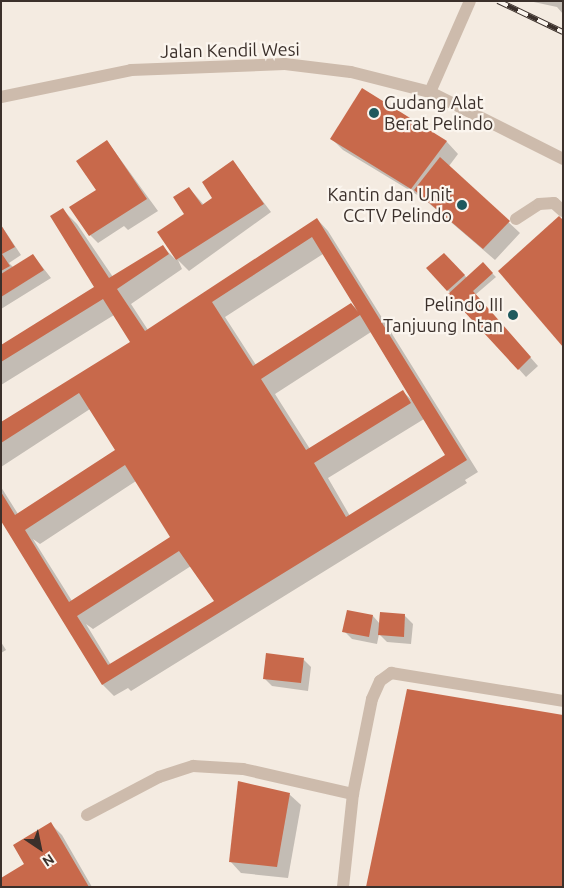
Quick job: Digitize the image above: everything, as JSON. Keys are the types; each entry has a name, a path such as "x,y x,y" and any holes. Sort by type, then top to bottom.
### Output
{"lane":[{"path":"430,92 470,1"},
{"name":"Jalan Kendil Wesi","path":"1,97 131,70 222,64 285,64 351,72 430,92 563,159"},
{"path":"516,219 538,204 554,203 563,211"},
{"path":"343,887 353,794 372,699 380,681 391,673 563,701"},
{"path":"87,815 159,777 194,766 243,769 353,794"}],"building":[{"name":"Gudang Alat Berat Pelindo","path":"362,88 447,141 411,189 330,139"},
{"path":"107,140 147,199 89,236 69,207 96,190 76,161"},
{"name":"Kantin dan Unit CCTV Pelindo","path":"440,157 510,221 483,249 414,190"},
{"path":"233,160 264,204 176,260 157,232 184,214 173,197 189,187 202,205 212,198 202,182"},
{"path":"63,208 109,278 163,245 169,254 117,289 145,331 317,218 467,460 102,685 1,521 1,492 15,515 115,450 79,393 1,443 1,422 130,342 103,299 1,362 1,345 94,287 50,216","holes":["312,237 358,312 351,303 253,366 212,302","360,315 445,455 346,517 314,463 411,403 403,390 306,450 261,379","125,465 170,537 69,602 25,530","179,551 214,601 108,665 77,616"]},
{"path":"559,216 563,220 563,347 498,271"},
{"path":"1,225 15,247 2,254 10,266 1,271"},
{"path":"444,253 465,275 447,291 426,268"},
{"path":"33,254 44,270 1,297 1,274"},
{"path":"483,262 493,273 473,291 531,357 518,370 448,294"},
{"path":"347,610 373,615 369,637 342,632"},
{"path":"380,612 405,614 404,637 378,635"},
{"path":"266,653 304,658 301,683 263,679"},
{"path":"407,689 563,715 563,887 366,887"},
{"path":"238,781 290,793 277,867 229,862"},
{"path":"51,822 89,887 1,887 1,878 24,864 13,845"}],"railway":[{"path":"498,1 563,32"}],"place":[{"name":"Gudang Alat Berat Pelindo","path":"374,113"},
{"name":"Kantin dan Unit CCTV Pelindo","path":"462,205"},
{"name":"Pelindo III Tanjuung Intan","path":"513,315"}]}
